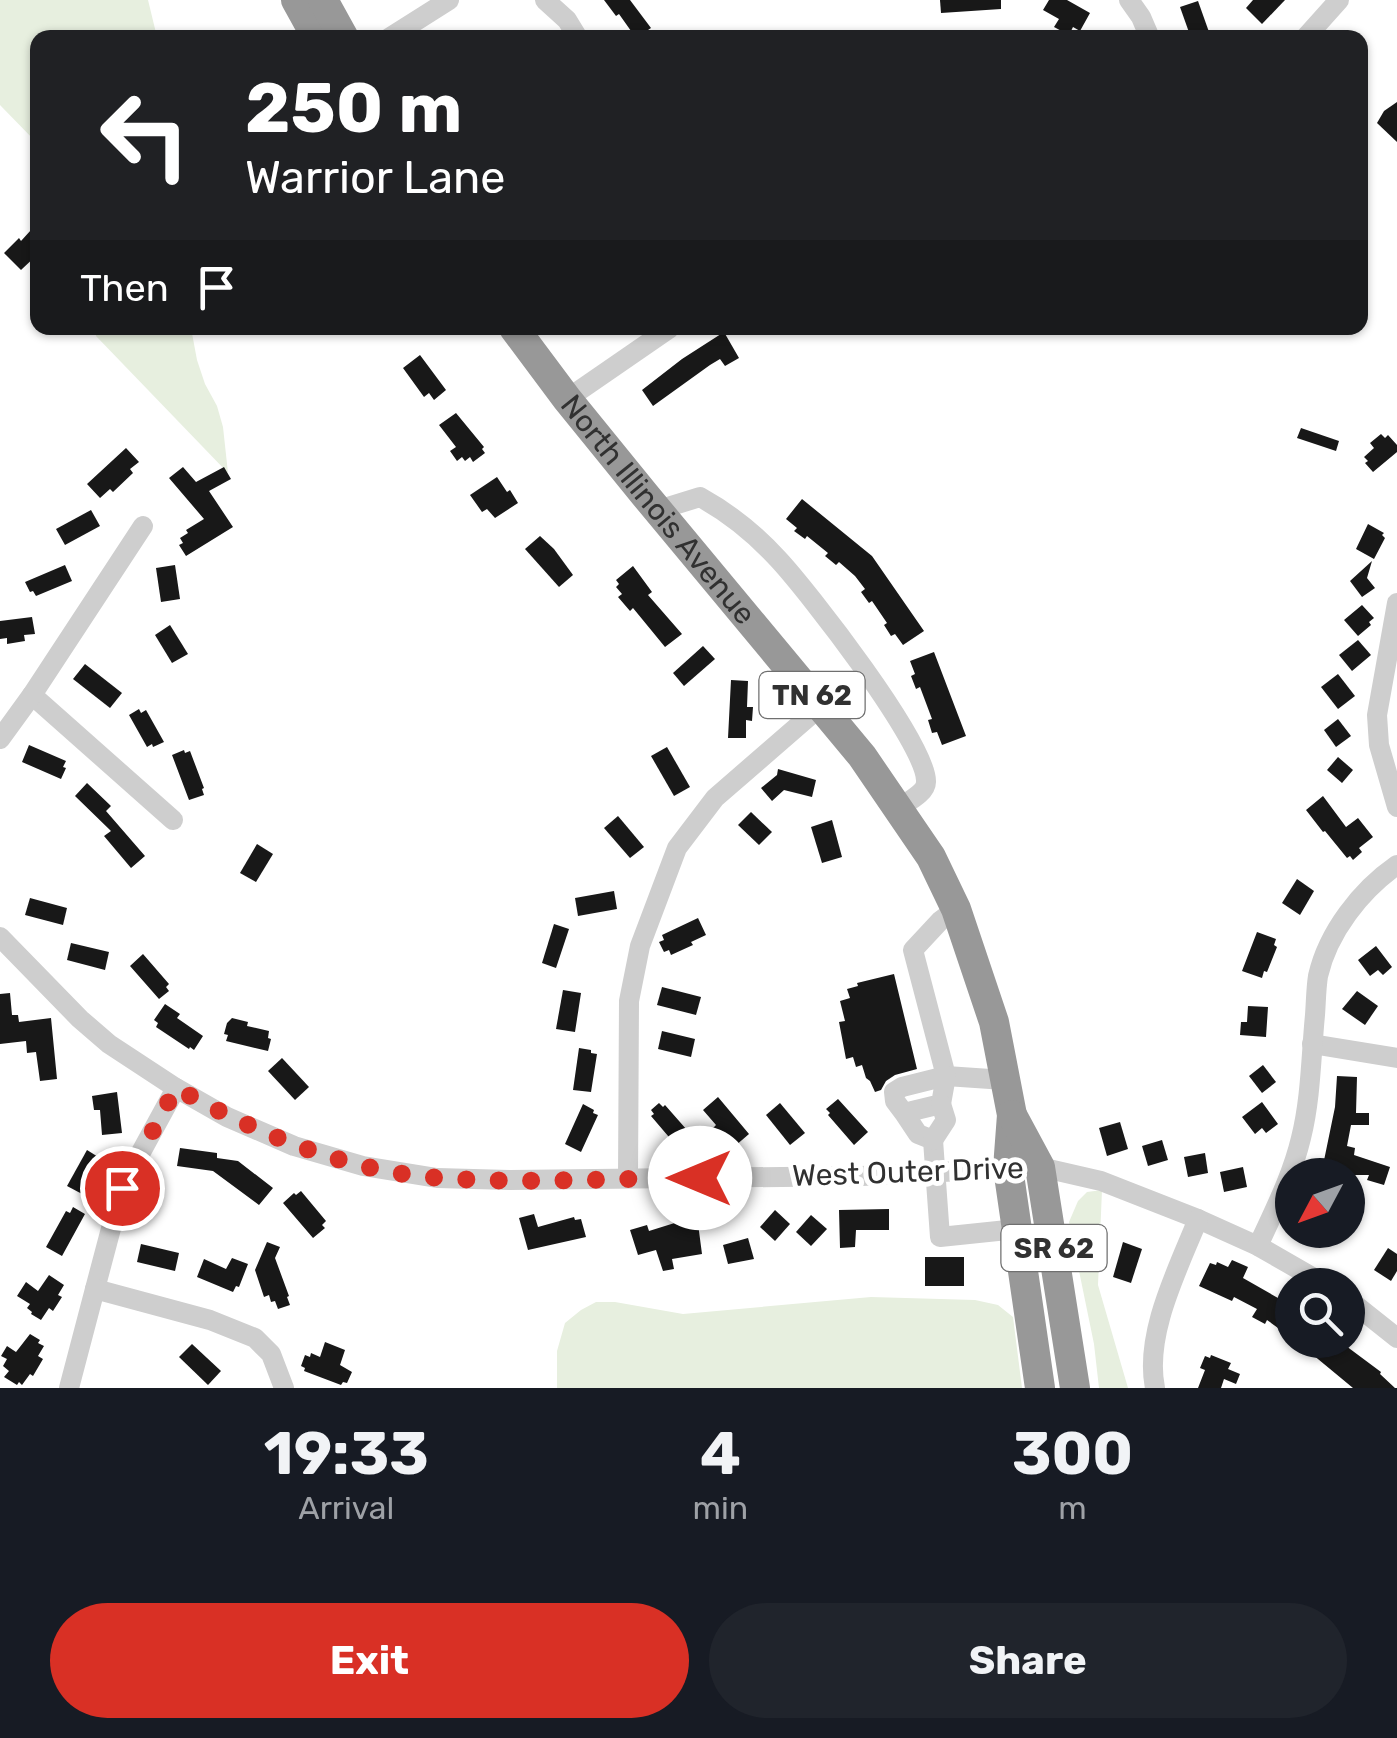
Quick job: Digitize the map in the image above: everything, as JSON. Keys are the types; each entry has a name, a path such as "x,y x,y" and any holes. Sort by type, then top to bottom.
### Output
{"highway":[{"path":"296,0 313,30"},
{"path":"323,0 340,30"},
{"name":"North Illinois Avenue","path":"519,335 862,756 931,856 956,909 994,1022 1012,1115"},
{"name":"SR 62","path":"1012,1115 1040,1167 1075,1388"},
{"name":"SR 62","path":"1012,1115 1008,1168 1040,1388"}],"street":[{"path":"402,30 449,0"},
{"path":"545,0 573,30"},
{"path":"1129,0 1147,30"},
{"path":"1312,30 1338,0"},
{"path":"568,399 660,335"},
{"path":"658,510 700,497 718,507 781,562 878,686 908,736 926,782 924,790 899,808"},
{"path":"0,740 143,526"},
{"path":"1397,603 1377,715 1379,745 1397,807"},
{"path":"32,696 173,820"},
{"path":"628,1178 629,1000 634,967 650,915 677,848 715,798 822,706"},
{"path":"1258,1246 1288,1181 1302,1137 1318,976 1338,928 1368,889 1397,865"},
{"path":"956,909 913,950 946,1076 941,1104 946,1120 933,1140 940,1237 1017,1228"},
{"name":"West Outer Drive","path":"0,937 109,1044 176,1088 228,1117 294,1146 364,1166 437,1178 510,1180 862,1176 1040,1167 1101,1181 1198,1219 1296,1268"},
{"path":"1312,1044 1397,1058"},
{"path":"933,1140 918,1134 895,1101 894,1092 946,1076 1005,1080"},
{"path":"69,1388 122,1188 176,1088"},
{"path":"904,1114 941,1104"},
{"path":"1155,1388 1156,1334 1198,1219"},
{"path":"95,1289 210,1320 255,1338 270,1354 284,1388"},
{"path":"1365,1313 1397,1338"}],"green space":[{"path":"0,0 148,0 155,30 30,30 30,136 0,105"},
{"path":"192,335 205,384 223,427 228,473 96,336"},
{"path":"1102,1190 1098,1285 1128,1388 1099,1388 1069,1222 1078,1201 1087,1192"},
{"path":"871,1297 975,1300 998,1305 1013,1317 1022,1388 557,1388 557,1351 565,1323 596,1302 683,1314"}],"building":[{"path":"604,0 630,0 651,28 630,30 619,14 616,16"},
{"path":"940,0 1001,0 1001,9 941,13"},
{"path":"1049,0 1067,0 1090,13 1081,30 1060,30 1054,27 1059,19 1043,10"},
{"path":"1253,0 1285,0 1262,24 1246,8"},
{"path":"1198,1 1208,30 1188,30 1180,7"},
{"path":"1397,102 1397,142 1377,123 1384,111"},
{"path":"30,231 30,262 21,270 4,253 19,238 21,241"},
{"path":"719,335 726,335 739,358 725,366 720,359 653,406 642,390"},
{"path":"420,355 446,390 434,400 429,393 424,397 403,368"},
{"path":"456,413 484,447 485,453 473,462 470,457 457,461 450,451 456,447 439,425"},
{"path":"1301,428 1339,441 1336,451 1297,438"},
{"path":"1381,434 1385,438 1388,435 1397,445 1397,452 1373,472 1364,457 1374,448 1370,443"},
{"path":"126,448 139,462 113,492 110,489 100,498 87,484"},
{"path":"183,467 196,482 224,467 231,479 209,491 233,527 186,556 179,545 183,543 180,538 204,519 169,478"},
{"path":"497,477 518,503 495,518 487,509 482,512 470,495"},
{"path":"802,499 872,556 924,631 903,645 895,634 891,636 884,625 887,623 861,592 865,589 855,576 825,556 828,553 807,536 805,539 794,531 797,528 786,519"},
{"path":"91,510 100,526 65,545 56,529"},
{"path":"1368,524 1384,533 1385,538 1374,559 1356,549"},
{"path":"540,536 573,575 559,587 525,549"},
{"path":"1372,561 1367,578 1375,588 1362,597 1350,581"},
{"path":"65,565 72,581 36,596 30,592 25,582"},
{"path":"175,565 180,599 161,602 156,568"},
{"path":"633,566 652,592 648,595 682,634 665,647 633,608 630,611 618,597 622,594 616,580"},
{"path":"1362,605 1374,618 1358,636 1344,620"},
{"path":"32,617 35,634 24,635 25,641 7,644 7,638 0,639 0,621"},
{"path":"170,625 188,654 172,663 155,635"},
{"path":"1358,640 1371,655 1352,671 1339,655"},
{"path":"703,646 715,659 684,686 673,673"},
{"path":"934,652 966,736 942,745 937,732 932,733 928,720 932,719 920,687 916,689 911,676 915,674 910,661"},
{"path":"85,664 122,693 110,708 73,679"},
{"path":"1338,674 1355,696 1338,709 1321,687"},
{"path":"731,680 748,681 747,707 753,707 752,721 746,720 746,738 728,738"},
{"path":"139,709 141,713 146,710 164,742 147,747 129,715"},
{"path":"1338,719 1351,736 1336,747 1324,730"},
{"path":"29,745 66,761 61,779 22,762"},
{"path":"667,747 690,787 674,796 651,756"},
{"path":"190,751 204,788 204,795 189,800 172,755"},
{"path":"1338,757 1353,770 1342,783 1327,770"},
{"path":"778,769 816,780 812,797 784,790 772,801 761,788 777,775"},
{"path":"87,783 111,806 106,811 145,856 131,868 104,836 111,831 75,796"},
{"path":"1323,796 1346,827 1358,818 1373,837 1359,848 1362,852 1353,860 1347,858 1306,810"},
{"path":"751,812 772,832 759,845 738,825"},
{"path":"618,816 644,847 630,858 604,828"},
{"path":"832,820 842,857 822,863 811,827"},
{"path":"257,844 273,854 256,882 240,873"},
{"path":"1297,879 1314,891 1300,915 1282,903"},
{"path":"614,891 617,909 578,916 575,898"},
{"path":"30,898 67,908 63,925 25,915"},
{"path":"698,918 706,935 671,955 669,950 664,952 659,942 664,940 662,935"},
{"path":"554,924 569,929 556,968 542,963"},
{"path":"1257,932 1276,939 1277,947 1262,978 1242,971"},
{"path":"71,943 109,952 105,970 67,960"},
{"path":"1376,946 1392,967 1383,975 1378,970 1370,976 1358,960"},
{"path":"143,954 169,984 169,991 159,999 130,966"},
{"path":"894,974 917,1069 895,1075 875,1092 862,1065 856,1067 853,1057 846,1059 839,1022 845,1021 840,1001 850,998 847,989 858,986 857,983"},
{"path":"662,987 701,997 696,1015 657,1005"},
{"path":"563,990 581,993 575,1032 556,1029"},
{"path":"1357,991 1378,1006 1365,1025 1342,1009"},
{"path":"10,993 12,1015 18,1015 19,1022 51,1018 57,1079 40,1081 36,1052 27,1053 26,1041 0,1044 0,994"},
{"path":"165,1004 203,1036 194,1050 156,1027 158,1023 154,1020"},
{"path":"1248,1006 1268,1007 1266,1037 1240,1035 1241,1022 1247,1022"},
{"path":"232,1018 269,1031 268,1051 226,1041 228,1035 224,1034"},
{"path":"662,1031 695,1039 691,1057 658,1049"},
{"path":"579,1048 597,1054 591,1092 573,1090"},
{"path":"282,1058 309,1087 295,1100 268,1071"},
{"path":"1263,1065 1276,1082 1262,1093 1249,1076"},
{"path":"1337,1076 1357,1077 1356,1113 1369,1113 1369,1125 1351,1125 1347,1146 1355,1148 1354,1155 1363,1158 1324,1158"},
{"path":"117,1092 122,1133 102,1135 100,1110 94,1110 92,1096"},
{"path":"718,1097 749,1134 735,1146 727,1137 723,1140 703,1110"},
{"path":"838,1099 868,1132 854,1145 828,1115 826,1109"},
{"path":"1262,1102 1278,1124 1266,1133 1262,1128 1255,1134 1242,1117"},
{"path":"659,1103 694,1138 680,1150 651,1116 651,1110"},
{"path":"780,1103 805,1133 790,1145 766,1115"},
{"path":"583,1104 598,1115 581,1152 565,1144"},
{"path":"1120,1122 1128,1149 1107,1156 1099,1128"},
{"path":"1162,1140 1168,1160 1148,1166 1142,1146"},
{"path":"180,1148 217,1153 217,1158 238,1161 273,1188 259,1205 213,1171 177,1166"},
{"path":"87,1150 103,1160 84,1195 67,1186"},
{"path":"1205,1153 1208,1173 1188,1177 1184,1157"},
{"path":"1365,1159 1390,1167 1384,1185 1367,1180 1369,1175 1365,1175"},
{"path":"1243,1167 1247,1187 1224,1192 1220,1172"},
{"path":"301,1191 326,1221 322,1225 325,1228 313,1238 283,1203"},
{"path":"73,1207 85,1214 62,1256 46,1247 66,1211 70,1213"},
{"path":"889,1209 889,1230 856,1230 855,1247 840,1248 839,1210"},
{"path":"775,1210 790,1224 775,1241 760,1227"},
{"path":"534,1214 538,1227 574,1217 581,1219 586,1237 528,1250 519,1218"},
{"path":"811,1215 827,1229 811,1246 796,1232"},
{"path":"697,1216 702,1254 672,1259 674,1269 663,1271 656,1250 638,1255 630,1230 647,1225 649,1231"},
{"path":"748,1238 754,1259 728,1264 723,1245"},
{"path":"267,1242 280,1247 275,1258 289,1296 290,1305 278,1309 269,1295 264,1297 255,1270"},
{"path":"1123,1242 1142,1249 1131,1283 1113,1277"},
{"path":"141,1244 179,1253 175,1271 137,1262"},
{"path":"1388,1248 1397,1254 1397,1271 1391,1281 1374,1270"},
{"path":"925,1257 964,1257 964,1286 925,1286"},
{"path":"232,1258 248,1264 233,1292 197,1277 204,1259 226,1269"},
{"path":"1232,1260 1248,1267 1243,1278 1275,1296 1275,1326 1252,1317 1257,1309 1199,1286 1210,1263 1228,1267"},
{"path":"49,1275 64,1285 58,1295 62,1297 41,1320 31,1314 27,1308 30,1304 17,1296 26,1282 38,1291"},
{"path":"30,1334 44,1346 38,1356 43,1359 33,1376 30,1374 22,1385 17,1385 4,1377 9,1371 3,1366 7,1359 1,1356 7,1346 16,1352"},
{"path":"325,1342 345,1350 340,1365 352,1372 347,1383 341,1385 304,1371 301,1366 305,1355 320,1357"},
{"path":"192,1344 221,1371 208,1385 179,1357"},
{"path":"1205,1356 1231,1363 1228,1369 1240,1374 1236,1384 1224,1379 1221,1388 1198,1388 1205,1370 1200,1368"},
{"path":"1317,1358 1362,1358 1395,1388 1353,1388"}],"route":[{"path":"122,1188 176,1088 228,1117 294,1146 364,1166 437,1178 700,1178"}]}
